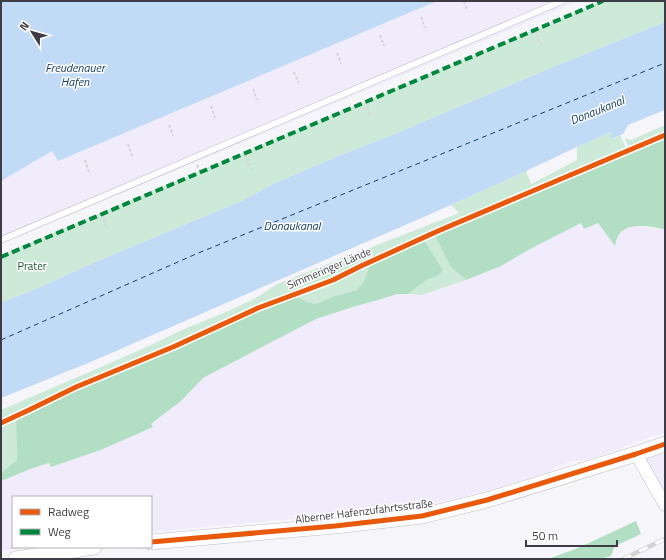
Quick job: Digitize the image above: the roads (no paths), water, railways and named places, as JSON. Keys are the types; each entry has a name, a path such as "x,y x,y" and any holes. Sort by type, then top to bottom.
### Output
{"street":[{"name":"Alberner Hafenzufahrtsstraße","path":"152,542 335,526 422,516 487,500 665,444"},
{"path":"636,454 665,504"},
{"path":"16,559 88,548"}],"lane":[{"path":"1,240 562,1"},
{"name":"Simmeringer Lände","path":"1,423 76,387 179,344 258,308 332,280 438,231 665,135"}],"water":[{"name":"Freudenauer Hafen","path":"1,1 437,1 58,161 52,151 1,181"},
{"name":"Donaukanal","path":"665,22 665,110 628,125 623,134 610,139 612,132 451,205 93,361 1,398 1,303 244,200 271,185 336,157"}],"railway":[{"path":"623,559 665,539"}],"park label":[{"name":"Prater","path":"32,266"}]}
